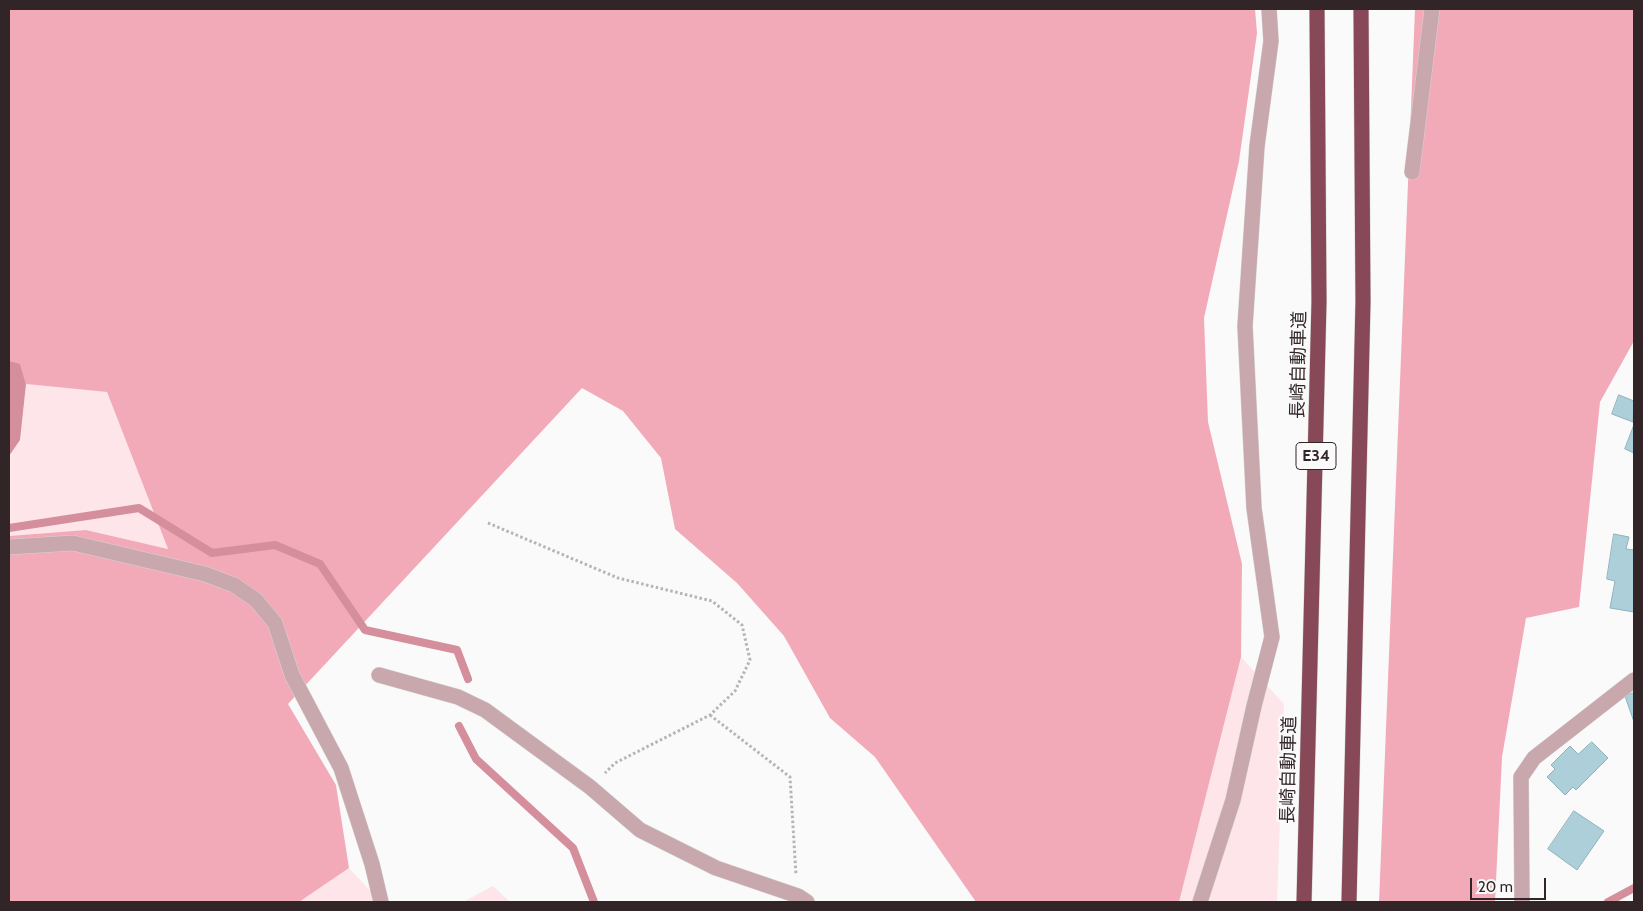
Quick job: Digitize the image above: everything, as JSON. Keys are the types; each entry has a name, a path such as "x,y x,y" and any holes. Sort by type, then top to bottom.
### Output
{"highway":[{"name":"長崎自動車道","path":"1304,902 1319,302 1317,9"},
{"name":"E34","path":"1349,902 1363,302 1361,9"}],"street":[{"path":"1200,902 1233,800 1272,636 1254,508 1244,326 1257,146 1271,42 1269,9"},
{"path":"1412,172 1432,9"},
{"path":"9,547 73,543 205,574 234,585 256,600 275,623 292,675 341,768 372,864 381,902"},
{"path":"378,675 458,697 484,710 590,787 640,830 716,868 802,899"},
{"path":"1522,902 1521,777 1534,758 1634,680"}],"path":[{"path":"488,523 618,578 712,601 742,625 750,660 735,691 710,715 615,763 590,787"},
{"path":"710,715 790,777 802,899"}],"shaded area":[{"path":"9,9 1255,9 1257,33 1239,161 1204,318 1208,422 1242,564 1241,657 1179,902 976,902 875,757 830,718 784,636 737,583 675,529 661,458 623,411 582,388 288,704 336,785 349,868 299,902 9,902 9,536 86,530 168,549 107,392 26,384 20,365 9,361"},
{"path":"1415,9 1634,9 1634,341 1600,402 1579,607 1526,618 1502,757 1495,902 1379,902"},
{"path":"9,361 20,364 26,384 20,440 9,456"},
{"path":"26,384 107,392 168,549 86,530 9,536 9,456 20,440"},
{"path":"1241,657 1284,704 1277,902 1179,902"},
{"path":"349,868 381,902 299,902"},
{"path":"493,886 510,902 463,902"}],"building":[{"path":"1619,395 1634,401 1633,422 1612,414"},
{"path":"1634,425 1634,453 1625,449"},
{"path":"1614,534 1629,537 1626,549 1634,550 1634,612 1610,608 1615,581 1607,579"},
{"path":"1634,693 1634,722 1625,696"},
{"path":"1592,742 1608,758 1576,790 1573,787 1565,795 1547,777 1555,769 1551,765 1570,746 1578,754"},
{"path":"1574,811 1604,831 1577,870 1548,849"}],"waterway":[{"path":"9,528 139,508 212,553 275,545 320,564 365,630 457,650 468,679"},
{"path":"459,726 476,759 573,848 594,902"},
{"path":"1608,902 1634,888"}]}
